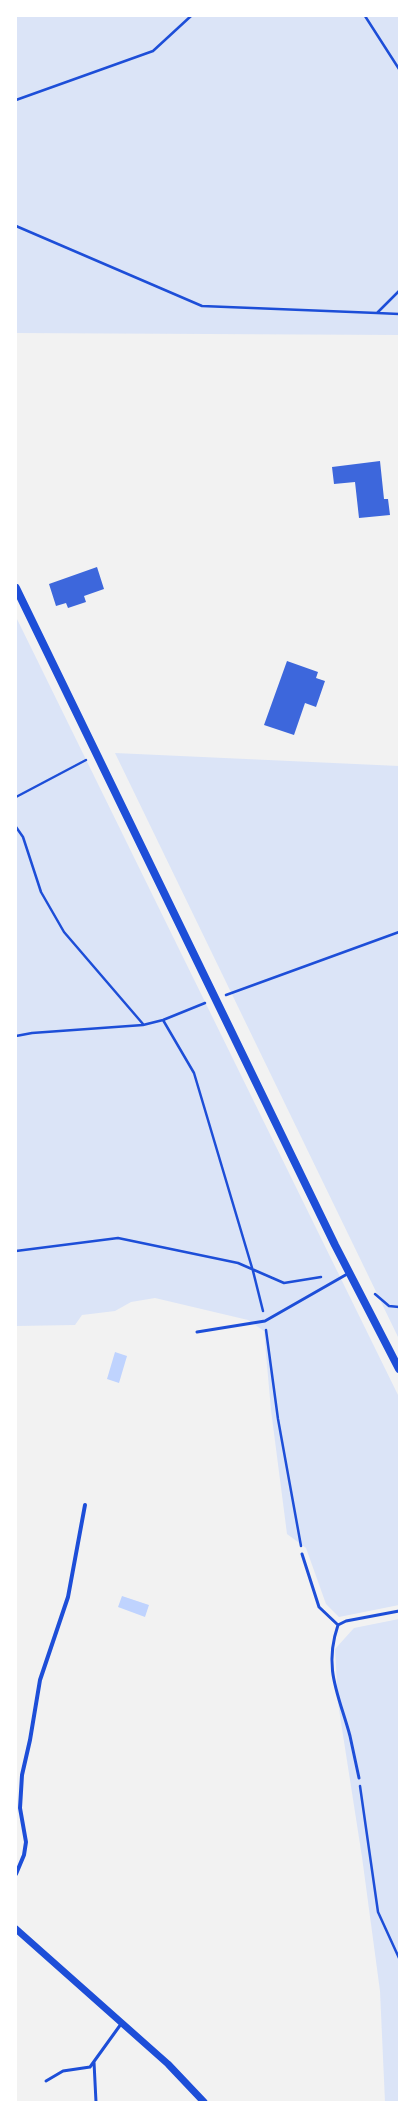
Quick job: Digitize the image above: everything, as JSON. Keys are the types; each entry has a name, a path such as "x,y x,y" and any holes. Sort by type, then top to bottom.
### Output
{"main road":[{"path":"16,588 95,755 399,1369"}],"street":[{"path":"16,1874 24,1855 26,1842 20,1808 22,1775 30,1740 40,1680 68,1597 81,1536 85,1505"},
{"path":"16,1928 168,2064 204,2102"}],"lane":[{"path":"197,1332 265,1321 350,1272"},
{"path":"302,1554 319,1607 338,1625"},
{"path":"359,1778 350,1736 332,1678 330,1656 338,1625 346,1621 399,1611"},
{"path":"46,2081 63,2071 85,2069 94,2062 123,2023"},
{"path":"94,2062 96,2102"}],"path":[{"path":"16,100 153,51 191,16"},
{"path":"364,16 399,69"},
{"path":"16,226 202,306 399,314"},
{"path":"377,313 399,291"},
{"path":"16,797 95,755"},
{"path":"16,827 23,837 42,892 64,932 143,1025"},
{"path":"16,1036 32,1032 143,1025 162,1020 215,998 399,932"},
{"path":"162,1020 194,1073 253,1271 265,1321 278,1419 302,1554"},
{"path":"16,1251 118,1238 238,1263 253,1271 284,1283 328,1276"},
{"path":"359,1778 378,1912 399,1958"}],"shaded area":[{"path":"16,16 399,16 399,335 16,333"},
{"path":"16,617 399,1397 399,1605 339,1617 326,1604 306,1548 287,1534 271,1410 264,1331 248,1320 155,1298 131,1302 115,1311 82,1315 75,1325 16,1326"},
{"path":"115,753 399,766 399,1339"},
{"path":"399,1619 399,2102 385,2102 380,1991 362,1857 338,1703 335,1649 354,1628"}],"water":[{"path":"115,1352 127,1356 119,1383 107,1379"},
{"path":"122,1596 149,1605 145,1617 118,1607"}],"building":[{"path":"380,461 384,499 388,499 390,515 359,518 355,482 334,484 332,467"},
{"path":"97,567 104,589 84,596 86,602 68,608 66,603 56,606 49,584"},
{"path":"287,661 318,672 316,678 325,681 316,707 305,703 294,735 264,725"}]}
